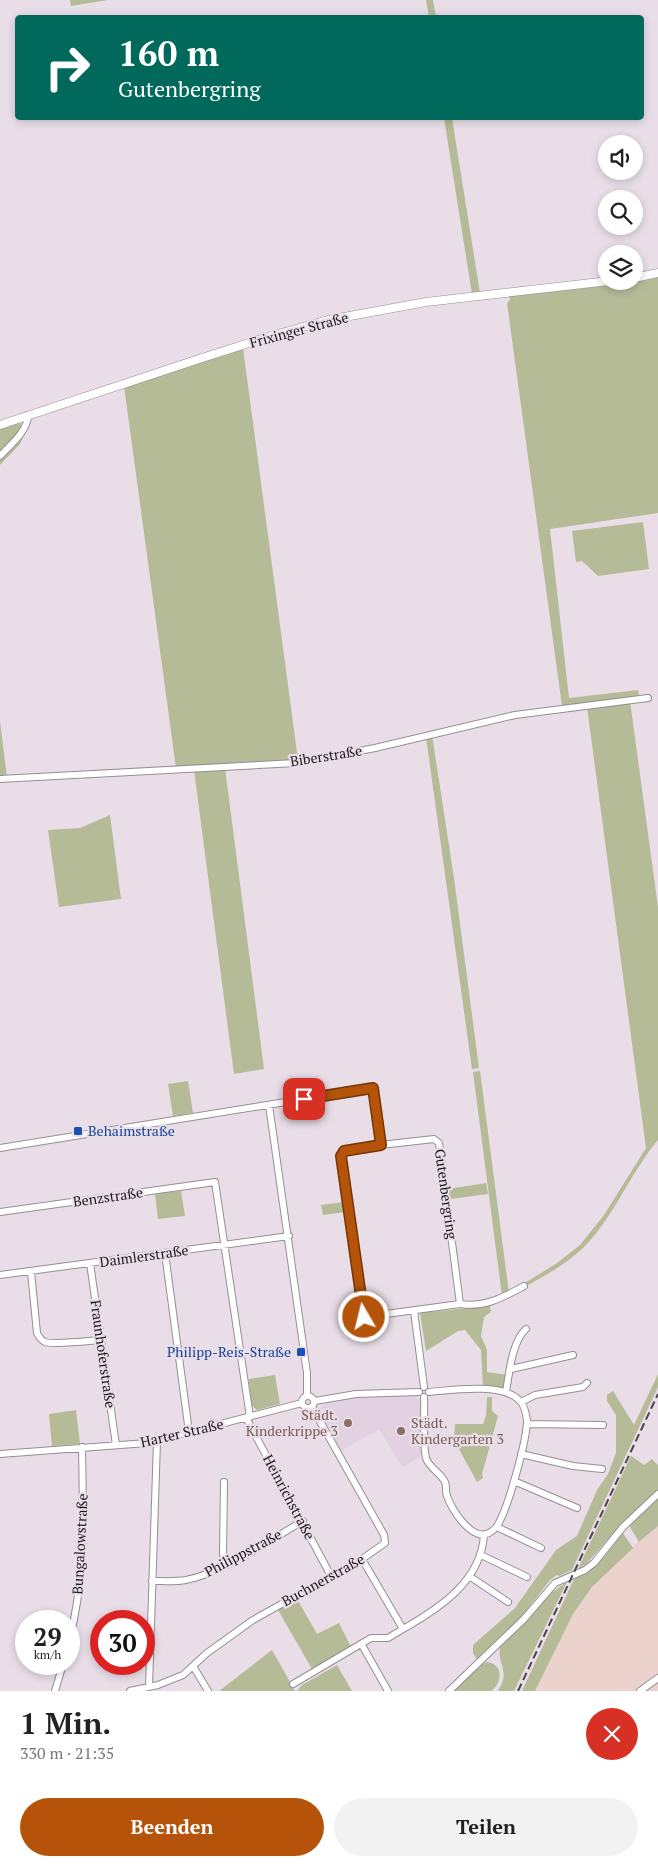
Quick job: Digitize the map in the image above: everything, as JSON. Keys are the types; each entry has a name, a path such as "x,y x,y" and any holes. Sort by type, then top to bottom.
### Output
{"street":[{"path":"643,276 658,273"},
{"name":"Frixinger Straße","path":"0,425 263,338 328,320 426,302 598,282"},
{"path":"0,456 23,430 28,420 28,415"},
{"name":"Biberstraße","path":"0,779 296,762 374,748 515,715 648,698"},
{"path":"0,1148 373,1088 381,1145"},
{"path":"269,1105 307,1373 307,1396"},
{"name":"Gutenbergring","path":"460,1304 440,1143 434,1139 344,1151 341,1156 364,1317 460,1304 484,1304 498,1300 524,1286"},
{"name":"Benzstraße","path":"0,1212 215,1182 225,1244"},
{"name":"Daimlerstraße","path":"0,1275 289,1236"},
{"path":"225,1244 248,1417"},
{"path":"165,1253 189,1432"},
{"name":"Fraunhoferstraße","path":"90,1263 116,1445"},
{"path":"31,1272 37,1334 40,1338 45,1342 101,1340"},
{"path":"414,1311 424,1392 427,1460 445,1483 447,1497 463,1524 470,1530 484,1535"},
{"path":"506,1392 519,1338 526,1329"},
{"path":"510,1369 573,1355"},
{"path":"521,1402 535,1395 583,1387 587,1383"},
{"path":"293,1684 371,1638 388,1638 423,1618 455,1593 469,1576 481,1555 484,1535 497,1527 514,1480 526,1424 526,1415 521,1402 506,1392 495,1390 356,1394 313,1404 307,1408 302,1403 303,1398 307,1396"},
{"path":"307,1396 312,1396 313,1404"},
{"name":"Harter Straße","path":"0,1454 157,1441 302,1403"},
{"name":"Buchnerstraße","path":"130,1691 175,1679 207,1653 248,1624 382,1546 385,1540 384,1535 313,1404"},
{"name":"Heinrichstraße","path":"248,1417 331,1576"},
{"path":"526,1424 603,1425"},
{"path":"150,1687 157,1441"},
{"name":"Bungalowstraße","path":"76,1610 82,1544 82,1447"},
{"path":"521,1454 573,1466 602,1469"},
{"path":"514,1480 577,1508"},
{"path":"224,1482 223,1555 226,1565"},
{"path":"449,1691 524,1619 556,1583 584,1570 594,1563 623,1527 658,1494"},
{"name":"Philippstraße","path":"152,1581 186,1580 226,1565 302,1521"},
{"path":"497,1527 541,1548"},
{"path":"481,1555 527,1577"},
{"path":"362,1559 403,1629"},
{"path":"469,1576 508,1602"},
{"path":"362,1645 387,1690"},
{"path":"193,1666 208,1691"},
{"path":"55,1691 59,1675"},
{"path":"640,1691 658,1678"}],"shaded area":[{"path":"417,1396 422,1401 423,1455 402,1467 379,1429 341,1451 319,1409 329,1401 350,1397"},
{"path":"658,1526 658,1691 535,1691 573,1614 592,1587 636,1544"}],"green space":[{"path":"70,0 108,0 71,6"},
{"path":"426,0 433,0 436,15 429,15"},
{"path":"444,120 452,120 480,293 472,294"},
{"path":"658,277 658,513 550,529 569,698 638,690 639,695 562,706 507,303 510,300 509,296 598,286 598,290 643,290 643,279"},
{"path":"243,348 298,760 176,768 124,386"},
{"path":"19,422 21,424 20,430 0,452 0,429"},
{"path":"25,432 20,444 0,465 0,459"},
{"path":"643,522 649,569 598,576 582,561 576,562 572,531"},
{"path":"630,701 658,907 658,1140 639,1166 596,1234 579,1252 551,1272 528,1285 525,1283 557,1263 580,1245 604,1215 646,1148 587,707"},
{"path":"0,721 7,778 0,778"},
{"path":"432,735 454,878 479,1068 472,1069 426,737"},
{"path":"225,768 264,1069 234,1074 194,770"},
{"path":"110,815 121,899 59,907 48,830 80,828"},
{"path":"480,1071 509,1293 502,1296 473,1072"},
{"path":"188,1081 193,1113 173,1116 168,1084"},
{"path":"486,1183 488,1194 450,1199 448,1189"},
{"path":"181,1191 185,1216 158,1219 155,1194"},
{"path":"344,1202 346,1212 323,1215 321,1205"},
{"path":"490,1306 491,1312 484,1317 481,1336 487,1350 487,1372 507,1375 504,1389 483,1387 481,1350 465,1330 458,1331 426,1351 420,1313"},
{"path":"658,1374 658,1387 572,1570 559,1576 557,1575 550,1580 519,1620 477,1660 473,1653 473,1645 515,1608 556,1550 577,1536 597,1490 608,1474 616,1453 616,1415 607,1401 607,1395 613,1391 634,1425"},
{"path":"275,1375 280,1404 257,1410 251,1405 249,1379"},
{"path":"487,1397 492,1397 492,1411 498,1416 482,1474 483,1478 477,1482 454,1440 455,1424 483,1424 486,1416"},
{"path":"76,1410 80,1444 52,1446 49,1414"},
{"path":"631,1456 644,1465 652,1459 658,1465 658,1490 625,1520 587,1563 578,1569"},
{"path":"658,1498 658,1526 639,1542 630,1527"},
{"path":"623,1533 633,1548 592,1587 573,1614 535,1691 522,1691 574,1579 596,1566"},
{"path":"567,1582 514,1691 498,1691 502,1684 504,1673 500,1659 500,1647 529,1619 549,1594"},
{"path":"297,1599 317,1634 339,1623 351,1647 312,1669 278,1610"},
{"path":"272,1650 295,1691 219,1691"},
{"path":"487,1662 496,1666 499,1674 498,1683 491,1691 453,1691 482,1664"},
{"path":"337,1665 352,1691 297,1691 302,1685"}],"railway":[{"path":"518,1691 658,1394"}],"place":[{"name":"Behaimstraße","path":"78,1131"},
{"name":"Philipp-Reis-Straße","path":"301,1352"},
{"name":"Städt. Kinderkrippe 3","path":"348,1423"},
{"name":"Städt. Kindergarten 3","path":"401,1431"}],"route":[{"path":"304,1099 373,1088 381,1145 344,1151 341,1156 364,1317"}]}
